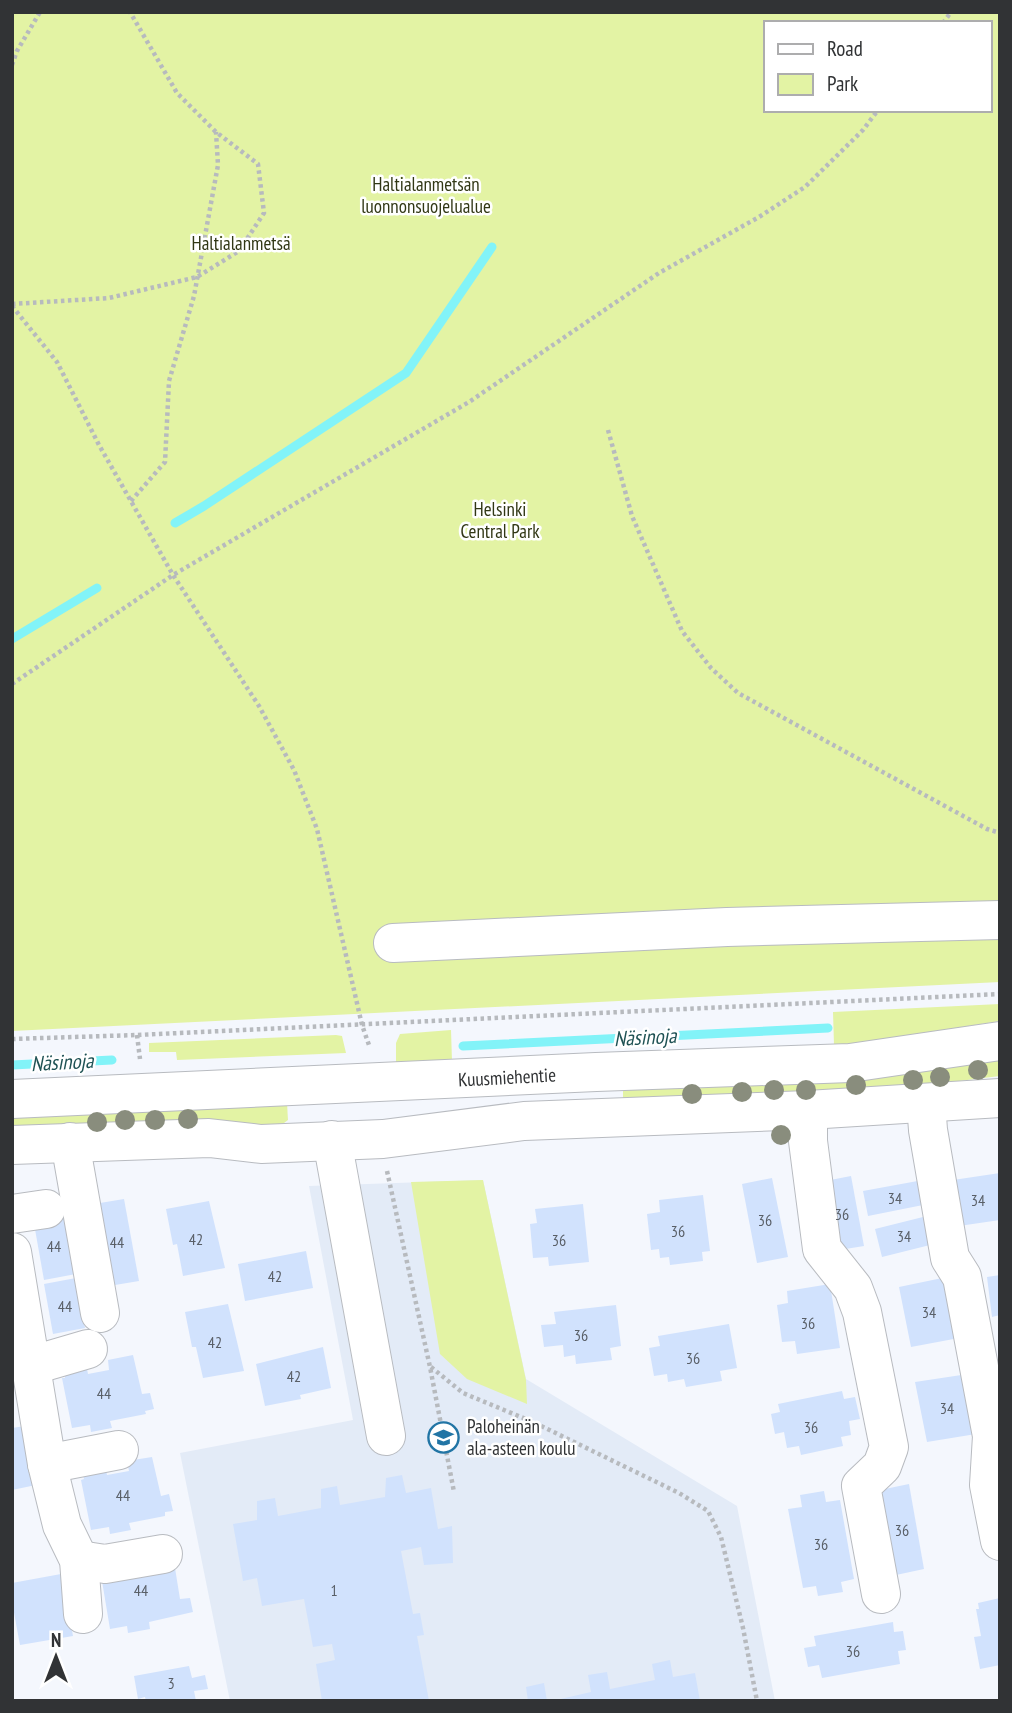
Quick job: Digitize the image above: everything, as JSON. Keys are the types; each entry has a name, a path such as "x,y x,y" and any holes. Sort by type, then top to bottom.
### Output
{"main road":[{"path":"393,943 727,927 1000,920"},
{"name":"Kuusmiehentie","path":"12,1099 850,1063 1000,1041"},
{"path":"12,1145 209,1138 261,1144 383,1139 524,1121 808,1110 1000,1098"},
{"path":"926,1103 928,1130 950,1258 962,1277 992,1436 989,1485 1000,1541"},
{"path":"808,1110 808,1141 822,1249 853,1288 862,1312 889,1447 883,1466 861,1486 881,1594"},
{"path":"332,1140 386,1436"},
{"path":"70,1142 100,1313"},
{"path":"12,1252 47,1464 62,1525 79,1560 83,1614"},
{"path":"30,1366 88,1349"},
{"path":"47,1464 119,1450"},
{"path":"79,1560 104,1564 163,1554"}],"path":[{"path":"12,65 17,51 40,12"},
{"path":"12,305 109,298 197,276 239,251 264,213 258,164 216,132 177,93 130,12"},
{"path":"12,684 173,575 469,402 659,273 759,217 804,187 863,130 876,112"},
{"path":"131,501 165,462 169,381 197,276 218,165 216,132"},
{"path":"12,305 57,362 99,445 173,575 259,706 294,770 317,829 362,1025"},
{"path":"608,430 632,516 682,631 711,668 738,693 986,829 1000,833"},
{"path":"12,1039 1000,994"},
{"path":"137,1035 141,1070"},
{"path":"388,1179 430,1367 454,1492"},
{"path":"430,1367 463,1393 533,1422 680,1493 708,1511 721,1537 757,1701"}],"shaded area":[{"name":"Paloheinän ala-asteen koulu","path":"483,1180 526,1379 737,1506 775,1701 230,1701 180,1453 353,1420 309,1186"}],"green space":[{"name":"Helsinki Central Park","path":"12,12 1000,12 1000,982 12,1031"},
{"path":"1000,1004 1000,1021 834,1045 833,1012"},
{"path":"451,1030 452,1062 396,1065 396,1043 400,1034"},
{"path":"342,1036 346,1053 177,1060 176,1052 149,1052 149,1043"},
{"path":"1000,1058 1000,1076 885,1090 623,1104 623,1089"},
{"path":"287,1103 288,1120 276,1129 12,1133 12,1118"},
{"path":"483,1180 526,1380 527,1404 467,1379 440,1354 411,1182"}],"building":[{"path":"1000,1173 1000,1220 959,1226 953,1180"},
{"path":"851,1176 864,1246 833,1251 820,1182"},
{"path":"772,1178 788,1257 757,1263 742,1184"},
{"path":"923,1180 928,1204 868,1216 863,1191"},
{"path":"703,1195 710,1251 702,1252 703,1261 670,1265 669,1257 660,1258 659,1249 651,1250 647,1214 660,1212 659,1200"},
{"path":"124,1199 139,1281 109,1286 94,1204"},
{"path":"209,1201 225,1268 183,1276 166,1209"},
{"path":"583,1204 589,1262 549,1266 548,1257 533,1258 530,1224 537,1223 535,1209"},
{"path":"65,1212 76,1274 44,1280 33,1218"},
{"path":"927,1216 934,1244 882,1257 875,1229"},
{"path":"306,1251 313,1288 245,1301 238,1264"},
{"path":"1000,1275 1000,1315 992,1317 987,1277"},
{"path":"947,1277 959,1338 911,1347 899,1287"},
{"path":"76,1278 85,1328 53,1334 44,1284"},
{"path":"830,1284 840,1348 797,1354 795,1341 782,1342 777,1305 788,1303 787,1291"},
{"path":"228,1304 244,1371 203,1378 196,1347 192,1347 185,1312"},
{"path":"616,1305 621,1346 610,1348 612,1360 576,1364 575,1355 564,1357 563,1345 544,1347 541,1325 556,1324 554,1312"},
{"path":"729,1324 737,1368 720,1371 722,1381 686,1387 684,1379 668,1382 667,1374 654,1376 649,1348 660,1346 658,1336"},
{"path":"323,1347 331,1388 300,1395 301,1399 265,1406 256,1364"},
{"path":"133,1355 142,1394 150,1393 154,1409 145,1411 146,1414 110,1421 112,1428 91,1432 90,1425 72,1428 62,1378 65,1378 63,1368 86,1364 88,1374 109,1370 108,1360"},
{"path":"968,1374 976,1434 927,1442 915,1382"},
{"path":"842,1391 844,1399 855,1397 860,1419 849,1421 851,1435 841,1437 843,1446 801,1455 799,1446 787,1448 784,1432 775,1434 771,1414 780,1412 778,1404"},
{"path":"25,1426 36,1485 12,1490 12,1428"},
{"path":"152,1457 161,1496 169,1494 173,1511 165,1512 165,1516 129,1523 131,1530 110,1534 109,1527 91,1530 81,1480 84,1479 82,1470 105,1465 107,1475 129,1471 127,1461"},
{"path":"402,1475 406,1493 431,1488 438,1529 452,1526 453,1563 424,1565 421,1547 401,1551 413,1614 420,1613 424,1635 417,1636 429,1701 322,1701 316,1664 335,1660 332,1644 313,1647 304,1599 262,1606 257,1578 243,1581 233,1524 257,1520 257,1501 275,1498 278,1516 321,1508 321,1489 337,1486 340,1505 385,1497 386,1478"},
{"path":"909,1484 924,1569 896,1575 880,1490"},
{"path":"824,1491 826,1502 840,1500 854,1579 841,1582 843,1592 818,1596 816,1586 803,1588 788,1509 802,1507 800,1495"},
{"path":"175,1568 180,1599 190,1598 193,1612 149,1622 150,1629 128,1633 127,1626 110,1629 102,1581"},
{"path":"61,1574 73,1636 20,1645 12,1602 12,1583"},
{"path":"1000,1598 1000,1665 980,1669 974,1637 981,1636 976,1609 979,1609 978,1603"},
{"path":"893,1622 894,1632 903,1631 906,1650 898,1651 900,1664 822,1678 819,1665 808,1667 804,1648 816,1646 814,1636"},
{"path":"670,1660 673,1677 695,1673 700,1701 552,1701 591,1692 588,1675 607,1672 610,1689 655,1680 652,1664"},
{"path":"189,1666 192,1678 205,1675 208,1689 194,1691 196,1701 146,1701 145,1697 138,1699 134,1676"},
{"path":"544,1683 547,1701 528,1701 526,1687"}],"waterway":[{"path":"175,523 406,373 492,247"},
{"path":"12,639 97,588"},
{"name":"Näsinoja","path":"463,1046 828,1028"},
{"name":"Näsinoja","path":"12,1065 112,1060"}],"place":[{"name":"Paloheinän ala-asteen koulu","path":"444,1437"}],"park label":[{"name":"Haltialanmetsän luonnonsuojelualue","path":"426,195"},
{"name":"Haltialanmetsä","path":"241,243"}]}
